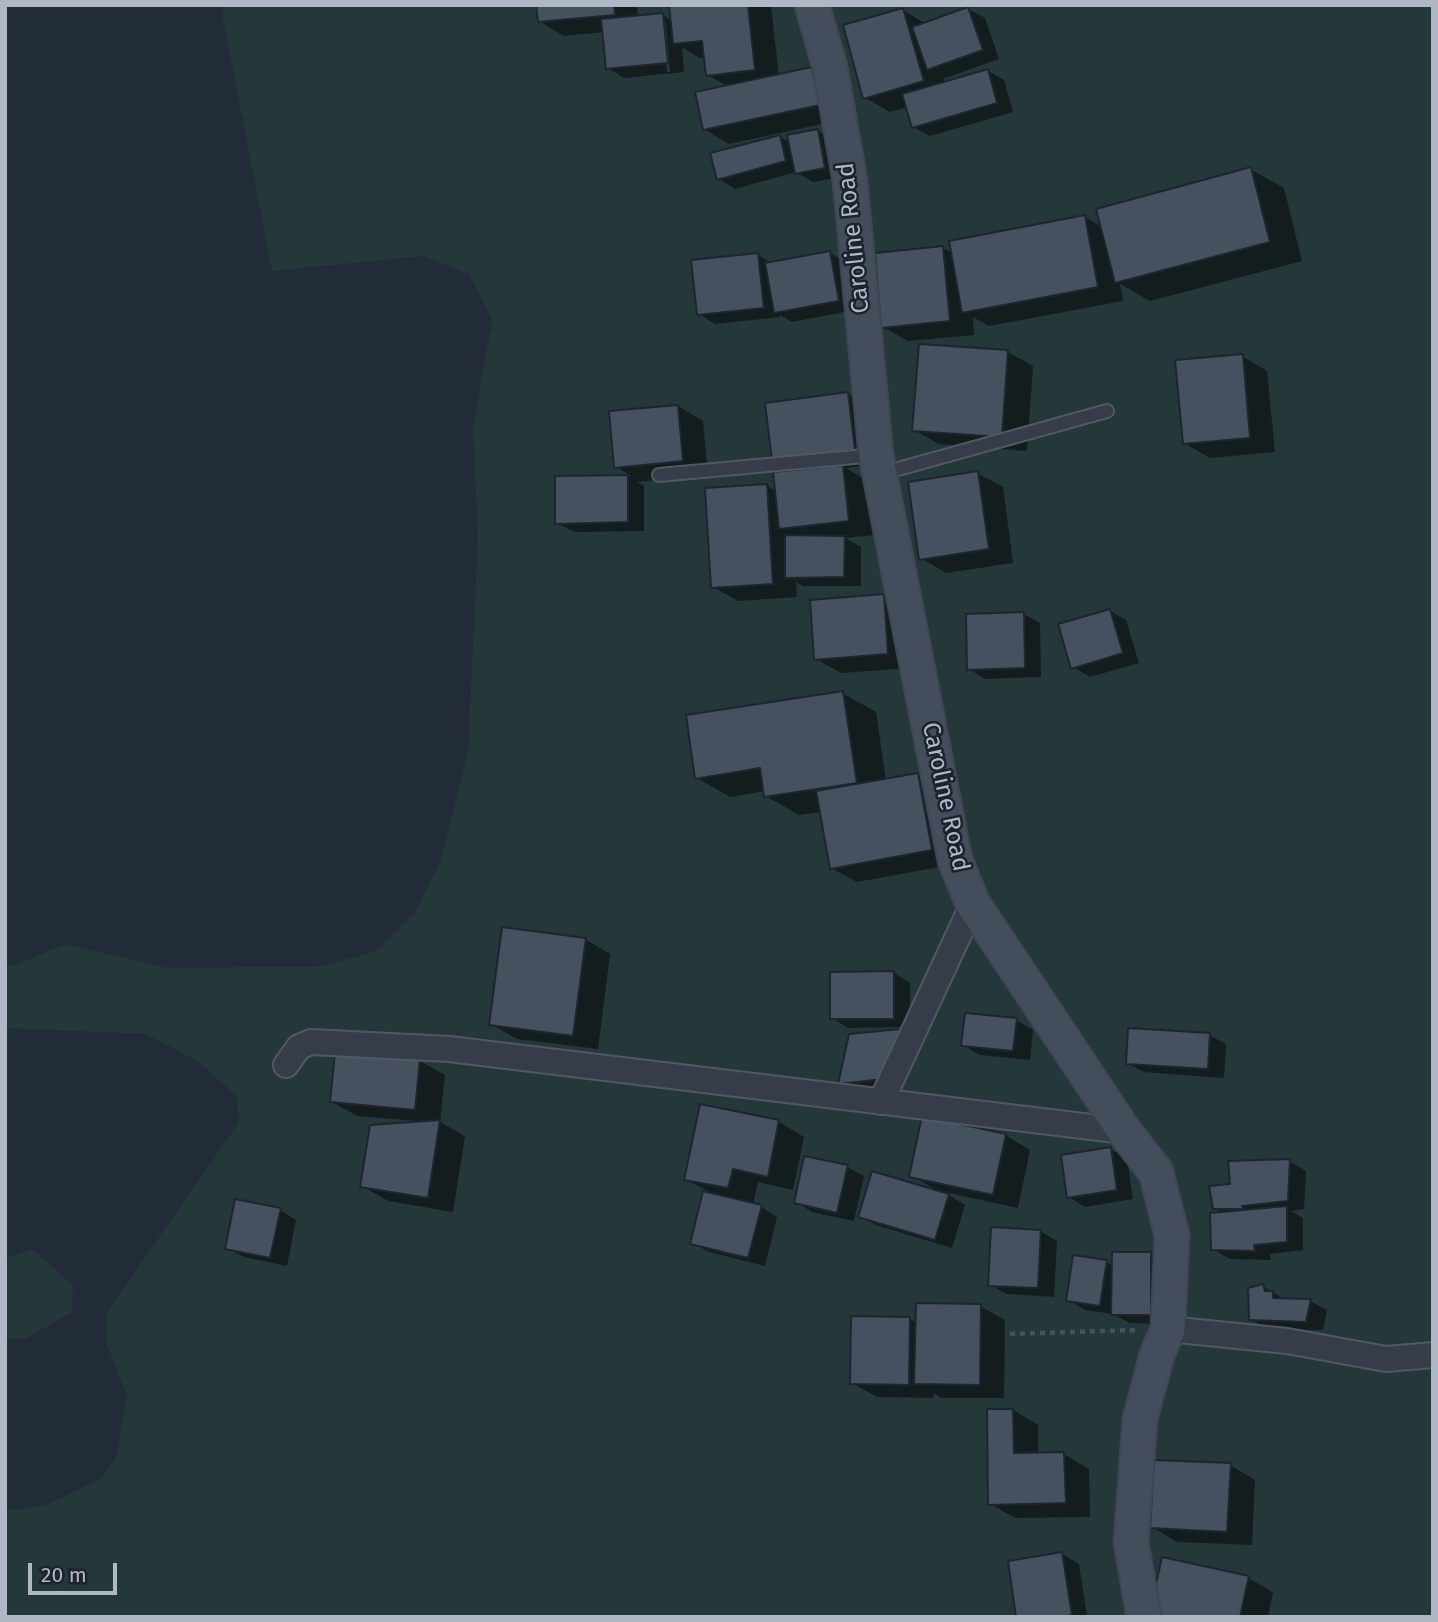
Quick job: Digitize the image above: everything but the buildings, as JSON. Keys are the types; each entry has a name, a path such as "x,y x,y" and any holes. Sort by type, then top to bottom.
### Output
{"main road":[{"name":"Caroline Road","path":"812,5 830,67 850,181 878,464 955,860 973,904 1124,1131 1156,1172 1172,1235 1168,1329 1157,1355 1140,1419 1131,1542 1144,1617"}],"street":[{"path":"881,1102 973,904"},
{"path":"286,1065 299,1047 311,1042 449,1049 1124,1131"},
{"path":"1168,1329 1287,1341 1386,1359 1433,1355"}],"lane":[{"path":"659,475 878,464 1107,411"}],"path":[{"path":"1010,1334 1168,1329"}],"shaded area":[{"path":"224,5 1433,5 1433,1617 5,1617 5,1511 48,1504 102,1478 116,1457 127,1395 106,1342 106,1314 239,1122 237,1096 196,1060 145,1034 5,1028 5,966 18,964 65,944 168,968 323,966 376,951 415,912 440,863 468,750 478,539 473,429 492,320 469,274 423,256 272,271 222,14"},
{"path":"32,1249 73,1285 72,1312 27,1338 5,1339 5,1258"}]}
